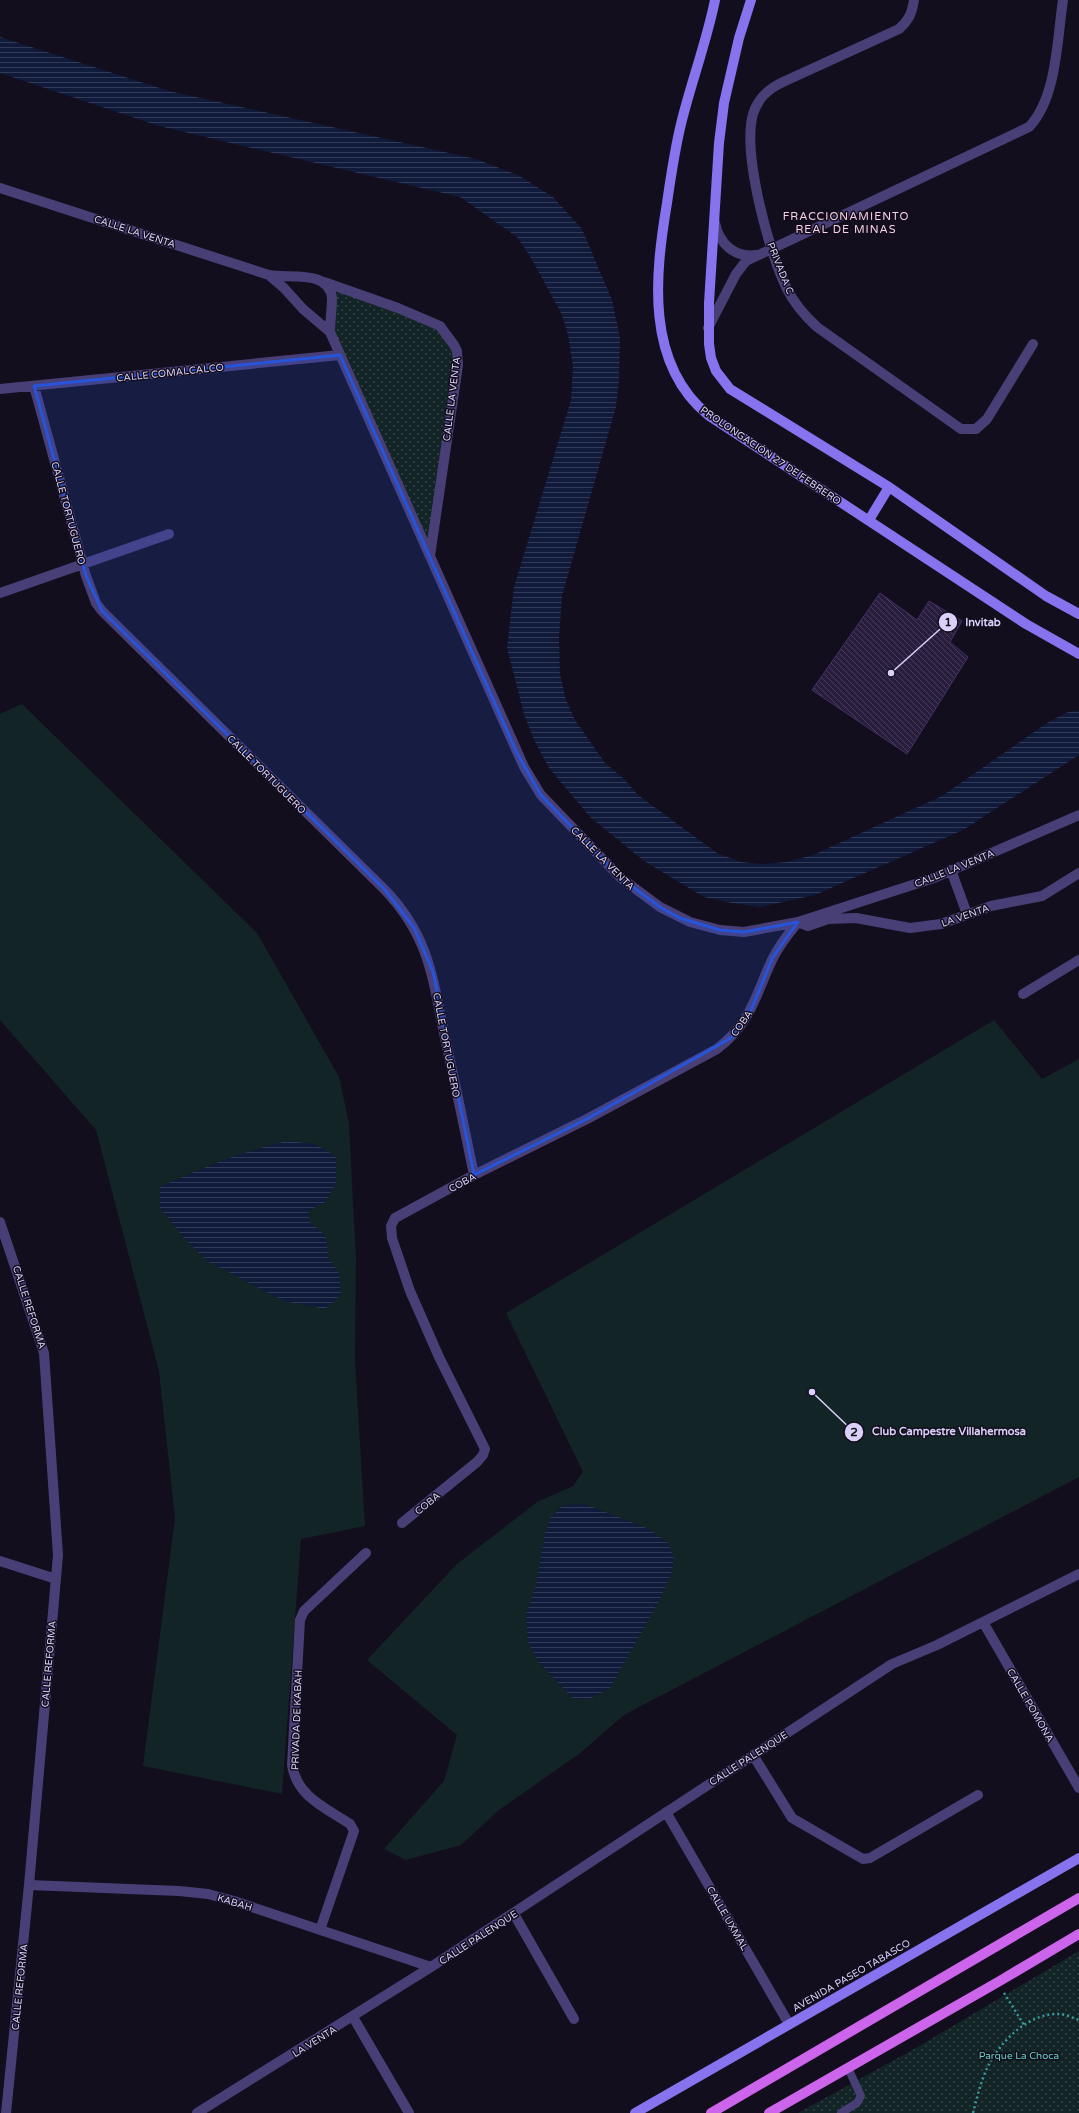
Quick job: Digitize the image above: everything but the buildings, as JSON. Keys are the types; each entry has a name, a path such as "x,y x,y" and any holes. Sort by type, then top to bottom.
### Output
{"main road":[{"path":"710,2113 1079,1898"},
{"path":"769,2113 1079,1934"}],"street":[{"path":"753,0 746,14 724,103 719,142 708,328 711,358 719,376 730,389 889,487 1046,596 1079,614"},
{"name":"PRIVADA C","path":"914,0 911,14 907,22 899,29 770,88 760,100 753,114 750,130 750,148 752,166 771,248 787,289 805,316 823,332 961,429 976,429 987,419 1034,344"},
{"path":"708,328 741,266 760,254 1029,127 1038,117 1049,90 1063,0"},
{"name":"PROLONGACIÓN 27 DE FEBRERO","path":"714,1 682,121 660,250 657,296 659,313 672,371 688,397 708,414 1026,624 1079,654"},
{"name":"CALLE LA VENTA","path":"0,188 269,275 281,278 303,276 320,280 434,322 446,331 457,351 458,364 430,556"},
{"path":"714,220 717,235 722,243 738,253 748,256 760,254"},
{"name":"CALLE LA VENTA","path":"269,275 284,288 303,309 330,332 524,767 542,795 621,878 660,907 701,926 720,930 744,932 798,922 951,870 1079,815"},
{"name":"CALLE LA VENTA","path":"320,280 329,288 332,298 330,332"},
{"name":"CALLE COMALCALCO","path":"0,389 340,355"},
{"name":"CALLE TORTUGUERO","path":"34,386 83,564 96,603 110,621 347,852 406,914 424,949 432,972 474,1175"},
{"path":"869,520 889,487"},
{"path":"0,594 169,534"},
{"path":"951,870 967,914"},
{"name":"LA VENTA","path":"798,922 808,926 828,919 856,918 910,928 920,928 941,924 992,906 1042,896 1079,873"},
{"name":"COBA","path":"402,1523 477,1462 483,1455 485,1449 439,1357 413,1298 392,1238 391,1226 395,1218 474,1175 587,1119 717,1049 731,1038 750,1013 773,957 784,938 798,922"},
{"path":"1023,994 1079,960"},
{"name":"CALLE REFORMA","path":"0,1222 40,1337 44,1353 58,1555 29,1886 6,2113"},
{"name":"PRIVADA DE KABAH","path":"320,1930 354,1830 350,1824 309,1797 298,1784 294,1775 292,1765 300,1620 304,1611 366,1554"},
{"path":"0,1561 56,1579"},
{"name":"CALLE PALENQUE","path":"431,1967 514,1914 666,1812 892,1664 937,1645 1079,1574"},
{"name":"CALLE POMONA","path":"983,1622 1079,1788"},
{"path":"753,1755 792,1818 863,1859 870,1858 978,1795"},
{"name":"CALLE UXMAL","path":"666,1812 789,2024"},
{"name":"AVENIDA PASEO TABASCO","path":"635,2113 1079,1858"},
{"name":"KABAH","path":"29,1886 208,1894 431,1967"},
{"path":"514,1914 574,2019"},
{"name":"LA VENTA","path":"197,2113 431,1967"},
{"path":"353,2017 409,2113"}],"lane":[{"path":"841,2113 857,2103 860,2096 848,2068"}],"path":[{"path":"998,1982 1024,2025"},
{"path":"973,2113 989,2065 1007,2040 1024,2025 1035,2018 1062,2014 1079,2020"}],"highlighted area":[{"path":"340,355 517,753 541,795 621,878 660,907 680,918 720,930 744,932 798,922 773,957 750,1013 731,1038 587,1119 474,1175 433,972 414,928 385,890 102,611 86,576 34,386"}],"green space":[{"path":"341,288 440,326 457,351 430,556 330,322 332,298"},
{"path":"22,704 257,933 339,1077 349,1123 356,1256 355,1361 365,1526 301,1539 282,1794 143,1766 175,1518 159,1371 96,1130 0,1020 0,714"},
{"path":"994,1020 1042,1079 1079,1059 1079,1477 624,1715 579,1754 499,1810 461,1845 406,1860 384,1849 444,1781 457,1735 367,1660 457,1564 537,1502 573,1486 583,1472 506,1313"},
{"name":"Parque La Choca","path":"1079,1951 1079,2113 798,2113 916,2048"}],"water":[{"path":"0,37 169,91 476,159 518,175 553,197 582,229 612,300 620,338 619,380 616,407 562,596 559,639 560,674 566,700 575,720 605,763 623,778 638,795 717,853 741,862 761,864 787,862 813,855 942,796 1047,723 1068,712 1079,711 1079,755 963,830 815,895 760,907 732,903 704,897 644,861 590,817 549,768 534,740 524,714 507,648 514,587 571,400 573,366 568,335 562,315 530,256 517,237 460,197 159,126 0,73"},
{"path":"287,1141 315,1144 336,1156 336,1184 325,1202 308,1211 310,1222 326,1236 328,1257 339,1273 341,1295 325,1309 284,1301 207,1261 184,1238 160,1208 160,1187 222,1161"},
{"path":"585,1504 649,1529 668,1543 674,1558 671,1575 659,1601 610,1688 590,1699 573,1699 538,1661 528,1642 526,1614 536,1585 545,1534 551,1517 563,1505"}],"place":[{"name":"Invitab","path":"891,673"},
{"name":"Club Campestre Villahermosa","path":"812,1392"}],"district":[{"name":"FRACCIONAMIENTO REAL DE MINAS","path":"846,222"}]}
